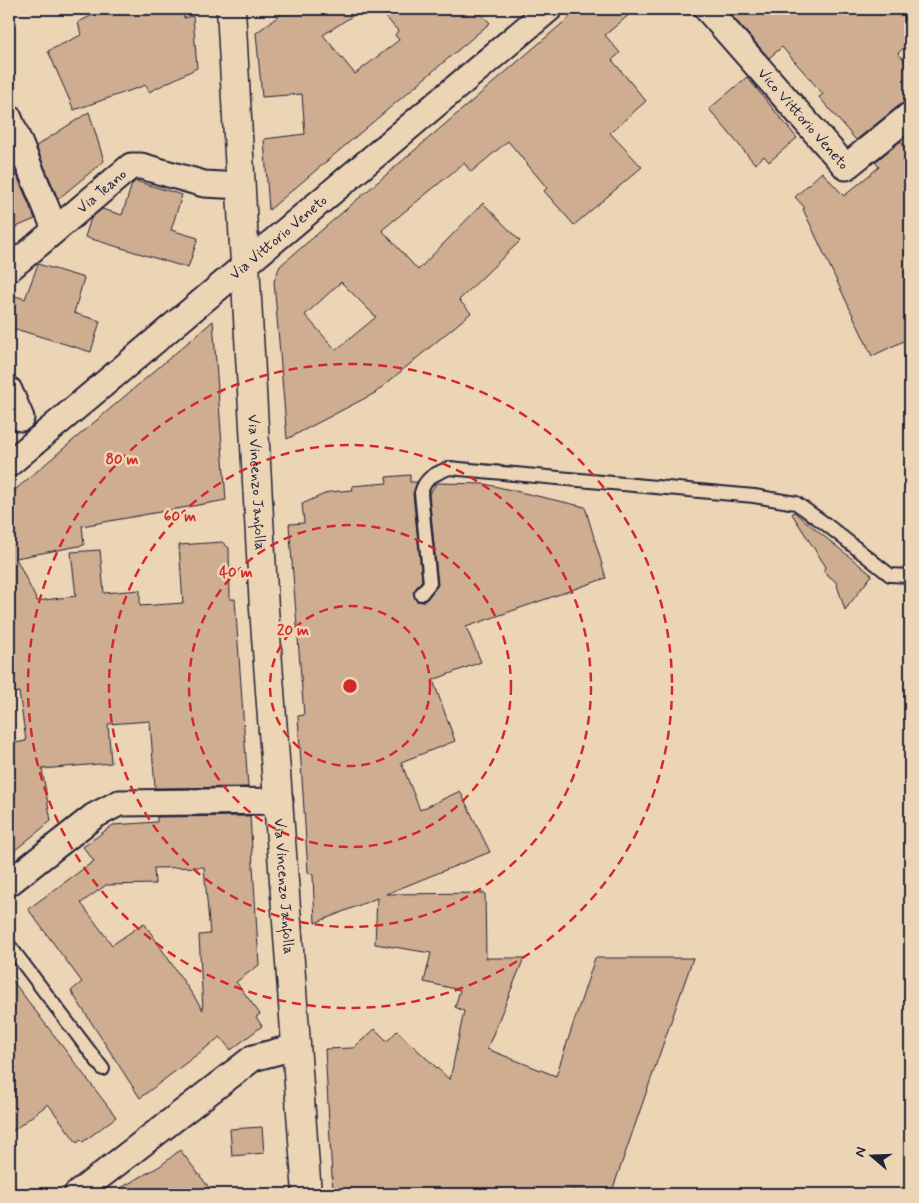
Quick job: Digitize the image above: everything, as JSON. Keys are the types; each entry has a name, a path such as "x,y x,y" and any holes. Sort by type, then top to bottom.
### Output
{"main road":[{"name":"Via Vincenzo Janfolla","path":"231,9 264,609 280,801 306,1194"}],"street":[{"name":"Via Vittorio Veneto","path":"9,464 549,9"},
{"name":"Vico Vittorio Veneto","path":"707,9 846,167 910,115"},
{"path":"9,118 55,229"},
{"name":"Via Teano","path":"9,269 131,166 141,166 204,184 241,186"},
{"path":"9,390 21,418"},
{"path":"9,883 94,816 119,803 280,801"},
{"path":"77,1194 249,1061 263,1054 295,1047"}],"lane":[{"path":"421,594 430,583 421,493 424,484 430,476 449,468 754,496 796,503 890,575 910,576"},
{"path":"9,945 103,1069"}],"building":[{"path":"106,9 183,9 184,18 193,16 197,68 149,92 146,85 74,110 48,51 81,35 78,22"},
{"path":"288,9 363,9 323,35 355,74 399,40 395,35 398,31 379,9 477,9 490,23 269,210 264,139 305,134 302,94 262,97 256,33"},
{"path":"579,9 636,9 605,35 620,53 612,60 646,101 610,133 642,167 574,225 544,191 547,188 508,141 471,172 464,163 382,230 418,270 483,203 520,241 459,300 471,313 375,393 287,439 274,281 280,266","holes":["341,282 376,317 336,350 305,315"]},
{"path":"726,9 910,9 910,42 898,53 910,67 910,101 901,104 856,140 819,97 823,94 782,47 769,58"},
{"path":"747,77 797,138 769,162 764,156 755,164 709,109"},
{"path":"89,112 104,161 58,199 36,146"},
{"path":"901,141 910,159 910,338 872,356 803,209 805,208 795,197 822,172 844,196 879,167 875,162"},
{"path":"11,161 35,219 9,230 9,163"},
{"path":"136,181 182,195 171,230 198,238 188,268 85,237 91,218 102,209 122,215 132,184"},
{"path":"38,264 84,278 74,313 100,321 91,352 9,327 9,294 25,299"},
{"path":"213,321 226,500 82,526 84,545 16,558 37,601 76,596 71,552 100,550 104,593 140,590 140,606 183,603 179,545 222,542 229,548 230,599 235,599 248,787 155,788 150,721 108,724 111,763 42,769 51,821 9,855 9,744 26,741 19,692 9,694 9,495"},
{"path":"410,475 410,482 417,482 413,494 422,580 413,592 416,601 423,602 438,585 429,494 437,483 485,484 585,507 606,578 466,627 481,662 433,680 455,741 401,762 420,810 460,791 490,852 386,894 485,893 486,958 524,958 487,1049 556,1076 595,958 693,958 611,1194 596,1194 581,1189 553,1191 552,1194 534,1194 532,1192 484,1194 333,1194 325,1049 353,1048 375,1029 387,1041 397,1031 450,1080 464,1011 455,1007 460,990 424,982 431,953 375,944 377,898 315,923 313,875 308,872 298,716 304,715 289,524 304,523 302,504 329,492 353,490 352,486 387,483 386,477"},
{"path":"794,512 872,575 845,610 836,582 823,571 826,567 792,514"},
{"path":"250,816 259,965 236,982 260,1014 256,1017 262,1026 231,1050 220,1037 140,1098 71,991 82,982 28,909 94,861 83,847 113,825 157,822 157,817","holes":["204,867 210,934 199,935 203,1010 144,923 112,945 81,903 106,885 155,884 154,868"]},
{"path":"9,976 116,1117 83,1142 81,1140 77,1143 48,1104 9,1134 9,1074 17,1068 9,1057"},
{"path":"262,1127 264,1153 232,1156 230,1129"},
{"path":"180,1150 214,1194 110,1194 160,1166"}]}
